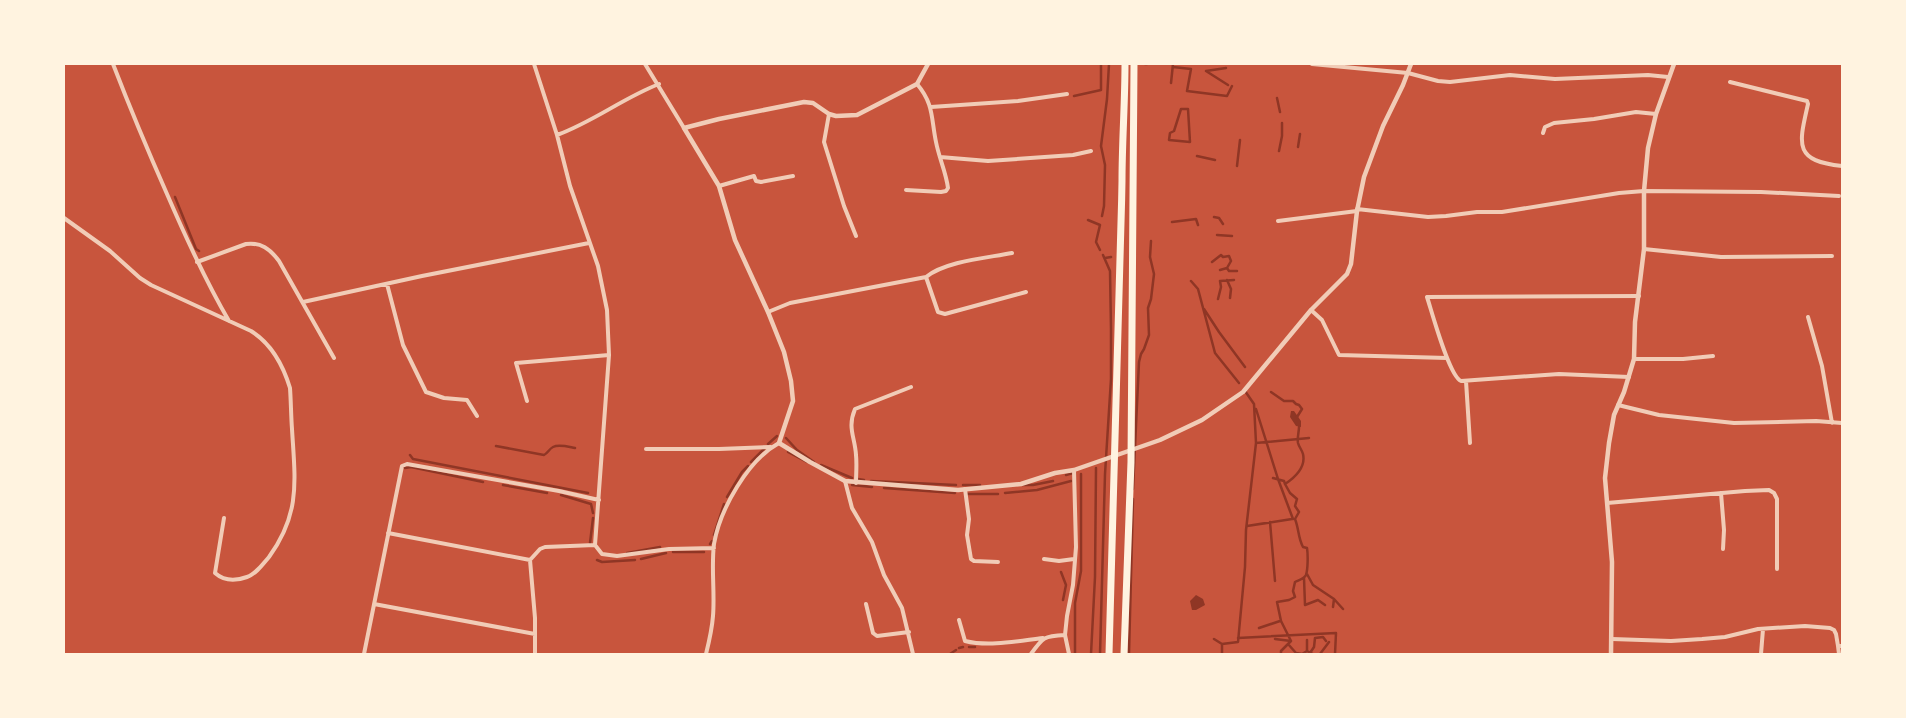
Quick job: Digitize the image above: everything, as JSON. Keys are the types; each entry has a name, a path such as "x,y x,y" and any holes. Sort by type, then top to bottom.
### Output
{"highway":[{"path":"1109,654 1117,417 1125,64"},
{"path":"1124,654 1131,462 1134,64"}],"street":[{"path":"113,64 144,142 197,262 208,286 229,322"},
{"path":"534,64 557,136 570,186 598,266 608,310 609,354 595,545 602,554 617,556 669,549 714,548"},
{"path":"645,64 659,84 719,186 736,240 784,352 793,395 791,409 779,443 771,447 748,469 737,486 722,520 714,548 713,616 706,654"},
{"path":"684,128 804,102 813,102 829,114 836,116 857,115 917,84 928,64"},
{"path":"1312,64 1408,73 1438,81 1450,82 1510,75 1555,79 1648,75 1668,77"},
{"path":"779,443 846,481 965,489 1021,484 1055,472 1074,470 1160,440 1202,420 1243,392 1311,310 1341,281 1349,269 1357,210 1367,167 1411,64"},
{"path":"1611,654 1612,562 1605,478 1614,415 1634,359 1644,249 1644,191 1648,148 1656,114 1674,64"},
{"path":"1730,82 1807,101 1808,104 1800,136 1804,150 1820,163 1842,166"},
{"path":"557,136 588,122 634,94 659,84"},
{"path":"906,190 941,192 946,191 948,188 936,140 931,107 928,99 917,84"},
{"path":"931,107 1018,101 1066,94"},
{"path":"1543,133 1545,127 1554,123 1636,112 1656,114"},
{"path":"829,114 824,142 844,206 856,236"},
{"path":"940,157 988,162 1073,155 1091,151"},
{"path":"719,186 754,176 756,181 760,182 793,176"},
{"path":"1278,221 1357,210 1428,217 1477,212 1502,212 1619,193 1644,191 1761,192 1839,196"},
{"path":"64,218 110,250 140,278 259,336 277,356 290,388 296,485 292,510 285,528 275,548 251,576 229,580 215,573 224,518"},
{"path":"197,262 246,244 254,243 264,246 274,253 304,302 334,358"},
{"path":"304,302 422,276 589,243"},
{"path":"1644,249 1721,257 1832,256"},
{"path":"768,312 790,303 926,277 932,272 949,266 1012,253"},
{"path":"926,277 938,312 944,314 1026,292"},
{"path":"387,284 395,323 402,345 426,392 444,398 467,400 477,416"},
{"path":"1629,377 1559,374 1461,380 1455,377 1426,298 1639,296"},
{"path":"1311,310 1322,320 1339,355 1447,358"},
{"path":"1808,317 1822,366 1832,423"},
{"path":"527,401 516,363 609,354"},
{"path":"1634,359 1683,359 1713,356"},
{"path":"1466,381 1470,443"},
{"path":"856,483 856,453 851,433 855,409 911,388"},
{"path":"1618,405 1659,415 1734,423 1842,423"},
{"path":"646,449 771,447"},
{"path":"364,654 402,466 408,464 559,491 598,500"},
{"path":"1069,654 1065,635 1073,585 1076,532 1074,470"},
{"path":"846,481 852,508 872,542 884,575 902,608 913,654"},
{"path":"965,489 969,519 967,535 971,559 974,561 998,562"},
{"path":"1607,503 1769,490 1777,496 1777,569"},
{"path":"1721,493 1724,530 1723,549"},
{"path":"388,533 530,560"},
{"path":"535,654 530,560 546,547 595,545"},
{"path":"1044,559 1059,561 1074,559"},
{"path":"374,604 535,634"},
{"path":"866,604 874,633 877,636 909,632"},
{"path":"959,620 965,641 972,643 1004,642 1065,635"},
{"path":"1612,639 1670,641 1702,639 1725,637 1763,629 1805,626 1830,628 1836,634 1840,646 1839,654"},
{"path":"1761,654 1763,629"},
{"path":"1031,654 1043,638"}],"shaded area":[{"path":"1291,411 1294,411 1301,421 1301,427 1296,426 1290,417"},
{"path":"1196,595 1203,599 1205,605 1192,610 1190,601"}],"waterway":[{"path":"1074,96 1101,90 1101,64"},
{"path":"1102,216 1105,165 1101,146 1109,64"},
{"path":"1171,83 1173,64"},
{"path":"1173,67 1191,69 1187,91 1227,96 1232,86"},
{"path":"1226,68 1206,71 1228,85"},
{"path":"1277,98 1280,112"},
{"path":"1181,109 1188,109 1190,142 1169,140 1170,133 1174,131 1181,109"},
{"path":"1279,151 1282,123"},
{"path":"1298,147 1300,134"},
{"path":"1237,166 1240,140"},
{"path":"1197,156 1215,160"},
{"path":"175,197 196,249 199,251"},
{"path":"1214,217 1219,218 1223,224"},
{"path":"1172,222 1196,219 1198,225"},
{"path":"1088,220 1100,225 1096,242 1100,250"},
{"path":"1217,235 1232,236"},
{"path":"1133,489 1139,362 1149,335 1148,308 1154,274 1150,257 1151,241"},
{"path":"1100,654 1105,474 1111,379 1110,271 1103,255"},
{"path":"1212,262 1221,255 1223,257 1229,256 1231,261 1227,268"},
{"path":"1105,258 1111,257"},
{"path":"1220,270 1227,268 1229,271 1237,271"},
{"path":"1227,280 1231,289 1230,298"},
{"path":"1218,299 1221,287 1220,281 1234,280"},
{"path":"1191,281 1198,289 1215,353 1239,383"},
{"path":"1204,309 1245,367"},
{"path":"1222,654 1222,644 1238,642 1245,567 1246,530 1256,443 1254,404 1245,391"},
{"path":"1271,392 1284,401 1293,401 1299,405 1302,409 1297,417"},
{"path":"1256,409 1293,519"},
{"path":"1281,654 1281,651 1291,641 1281,621 1277,602 1295,597 1293,591 1295,582 1303,578 1307,572 1307,548 1301,544 1295,519 1299,512 1295,506 1297,499 1290,493 1285,484 1295,475 1303,463 1303,454 1298,444 1299,427"},
{"path":"768,444 777,436"},
{"path":"786,438 797,450 814,462"},
{"path":"1256,443 1309,438"},
{"path":"496,446 544,455 555,446 575,448"},
{"path":"751,462 764,449"},
{"path":"788,452 807,462"},
{"path":"410,455 413,459 588,493"},
{"path":"821,465 852,478"},
{"path":"727,497 742,472 748,466"},
{"path":"405,468 411,467 483,482"},
{"path":"1091,654 1095,577 1096,468"},
{"path":"1066,475 1073,473"},
{"path":"1075,654 1075,603 1081,571 1081,474"},
{"path":"1273,478 1284,481 1285,484"},
{"path":"858,479 864,480"},
{"path":"871,481 956,485"},
{"path":"1022,485 1053,481"},
{"path":"1005,493 1037,490 1071,481"},
{"path":"503,485 547,493"},
{"path":"852,485 872,487"},
{"path":"963,485 980,485"},
{"path":"884,488 955,493"},
{"path":"967,494 998,494"},
{"path":"561,495 591,504 593,513"},
{"path":"1129,654 1133,499"},
{"path":"714,535 724,504"},
{"path":"590,543 593,518"},
{"path":"1247,526 1292,519"},
{"path":"1270,522 1275,581"},
{"path":"627,553 660,547"},
{"path":"673,552 704,552"},
{"path":"641,559 666,553"},
{"path":"597,560 602,562 635,560"},
{"path":"1061,572 1066,585 1063,600"},
{"path":"1307,574 1313,585 1334,599 1333,607"},
{"path":"1304,578 1305,605 1318,600 1325,605"},
{"path":"1334,599 1343,609"},
{"path":"1259,628 1280,621"},
{"path":"1238,638 1336,633 1335,654"},
{"path":"1310,653 1314,647 1315,638 1323,637 1326,641"},
{"path":"1214,639 1222,644"},
{"path":"1275,639 1291,641"},
{"path":"1307,640 1307,651"},
{"path":"1320,654 1329,642"},
{"path":"1288,644 1296,653 1302,654 1307,651 1313,654"},
{"path":"959,648 963,647"},
{"path":"969,647 975,647"},
{"path":"950,654 956,650"}]}
